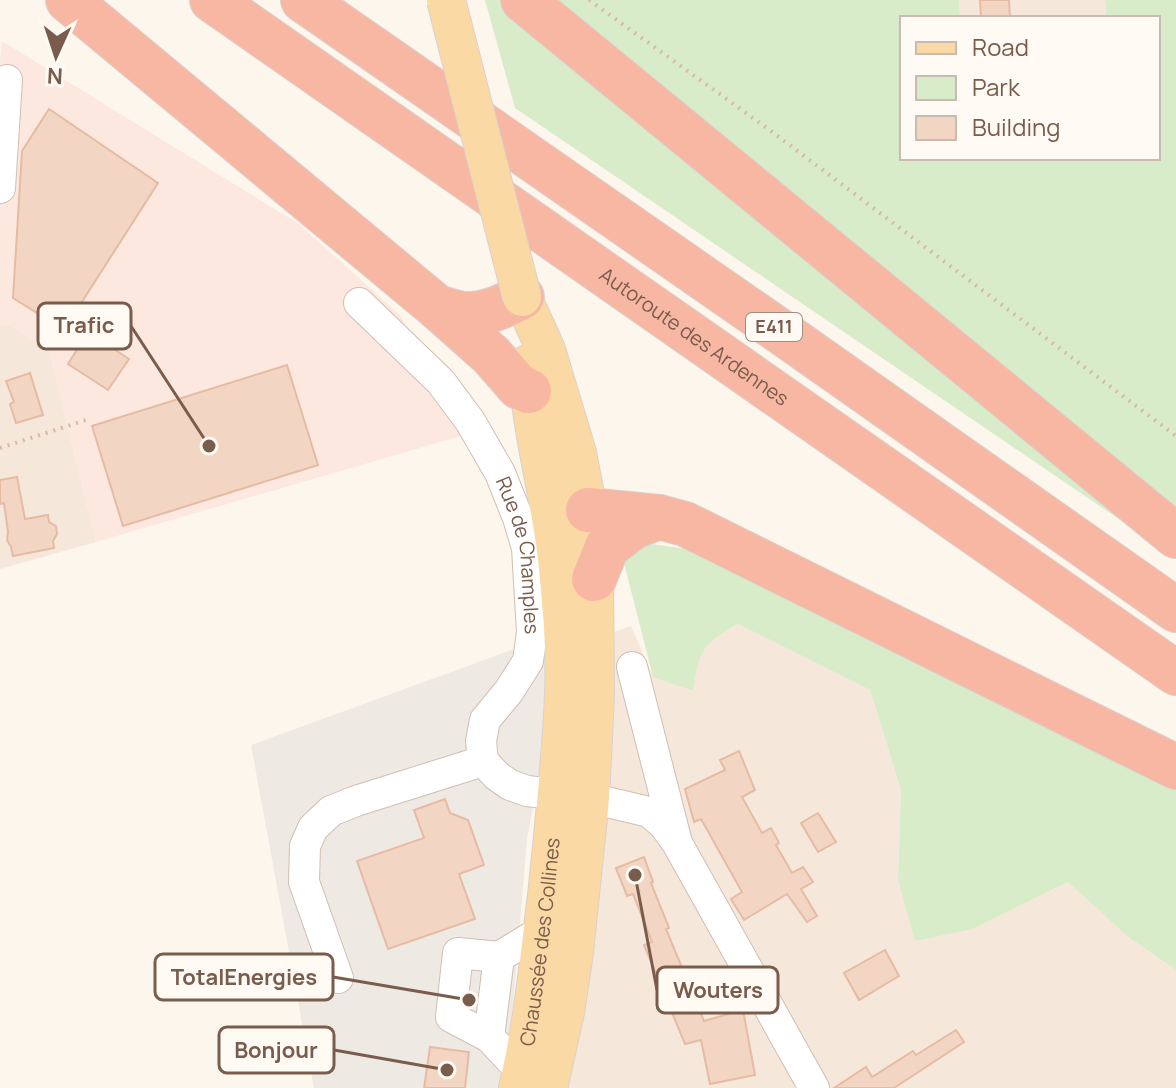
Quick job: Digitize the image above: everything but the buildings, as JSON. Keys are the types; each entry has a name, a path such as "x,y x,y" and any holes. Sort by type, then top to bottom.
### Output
{"highway":[{"path":"68,0 437,307 491,355 519,387 529,391"},
{"name":"Autoroute des Ardennes","path":"212,0 1176,673"},
{"name":"E411","path":"303,0 1176,610"},
{"path":"523,0 1176,536"},
{"path":"437,307 521,324"},
{"path":"588,510 659,517 685,524 1176,767"},
{"path":"594,579 607,547 633,527 659,517"}],"main road":[{"path":"446,0 521,324 529,391 552,519 563,625 564,693 574,796"},
{"path":"521,324 540,374 564,484 569,493 588,510 594,579 595,695 574,796"},
{"name":"Chaussée des Collines","path":"530,1083 534,1006 543,930 574,796"},
{"name":"Chaussée des Collines","path":"530,1083 565,1012 574,952 574,796"}],"street":[{"path":"0,188 7,80"},
{"name":"Rue de Champles","path":"359,303 441,382 470,421 500,473 527,548 532,632 528,661 485,720 481,741 483,761"},
{"path":"632,667 677,843"},
{"path":"338,978 304,882 305,846 313,828 331,811 356,801 483,761 510,785 527,791 574,796 649,812 664,825 814,1088"},
{"path":"530,1083 480,1032 451,1017 458,953 490,956 543,930"},
{"path":"480,1032 490,956"}],"path":[{"path":"589,0 771,131 1176,436"},
{"path":"0,448 86,420"}],"shaded area":[{"path":"959,0 1105,0 1106,16 960,16"},
{"path":"2,41 299,224 400,315 468,434 96,542 49,350 11,326 0,323"},
{"path":"0,323 11,326 49,350 96,542 0,569"},
{"path":"738,624 870,690 901,790 898,880 973,929 1068,882 1128,937 1176,970 1176,1088 557,1088 608,634 631,626 653,676 692,691 697,660 713,637"},
{"path":"546,647 546,735 527,839 513,1007 500,1088 314,1088 251,745 514,649"}],"green space":[{"path":"485,0 959,0 960,16 900,16 900,160 1160,160 1160,16 1106,16 1105,0 1176,0 1176,558 515,108"},
{"path":"650,544 689,549 1176,782 1176,970 1128,937 1068,882 973,929 915,941 898,880 901,790 870,690 738,624 717,637 704,650 693,691 653,677 624,563 633,553"}],"place":[{"name":"Trafic","path":"209,446"},
{"name":"Wouters","path":"635,875"},
{"name":"TotalEnergies","path":"469,1000"},
{"name":"Bonjour","path":"447,1070"}]}
